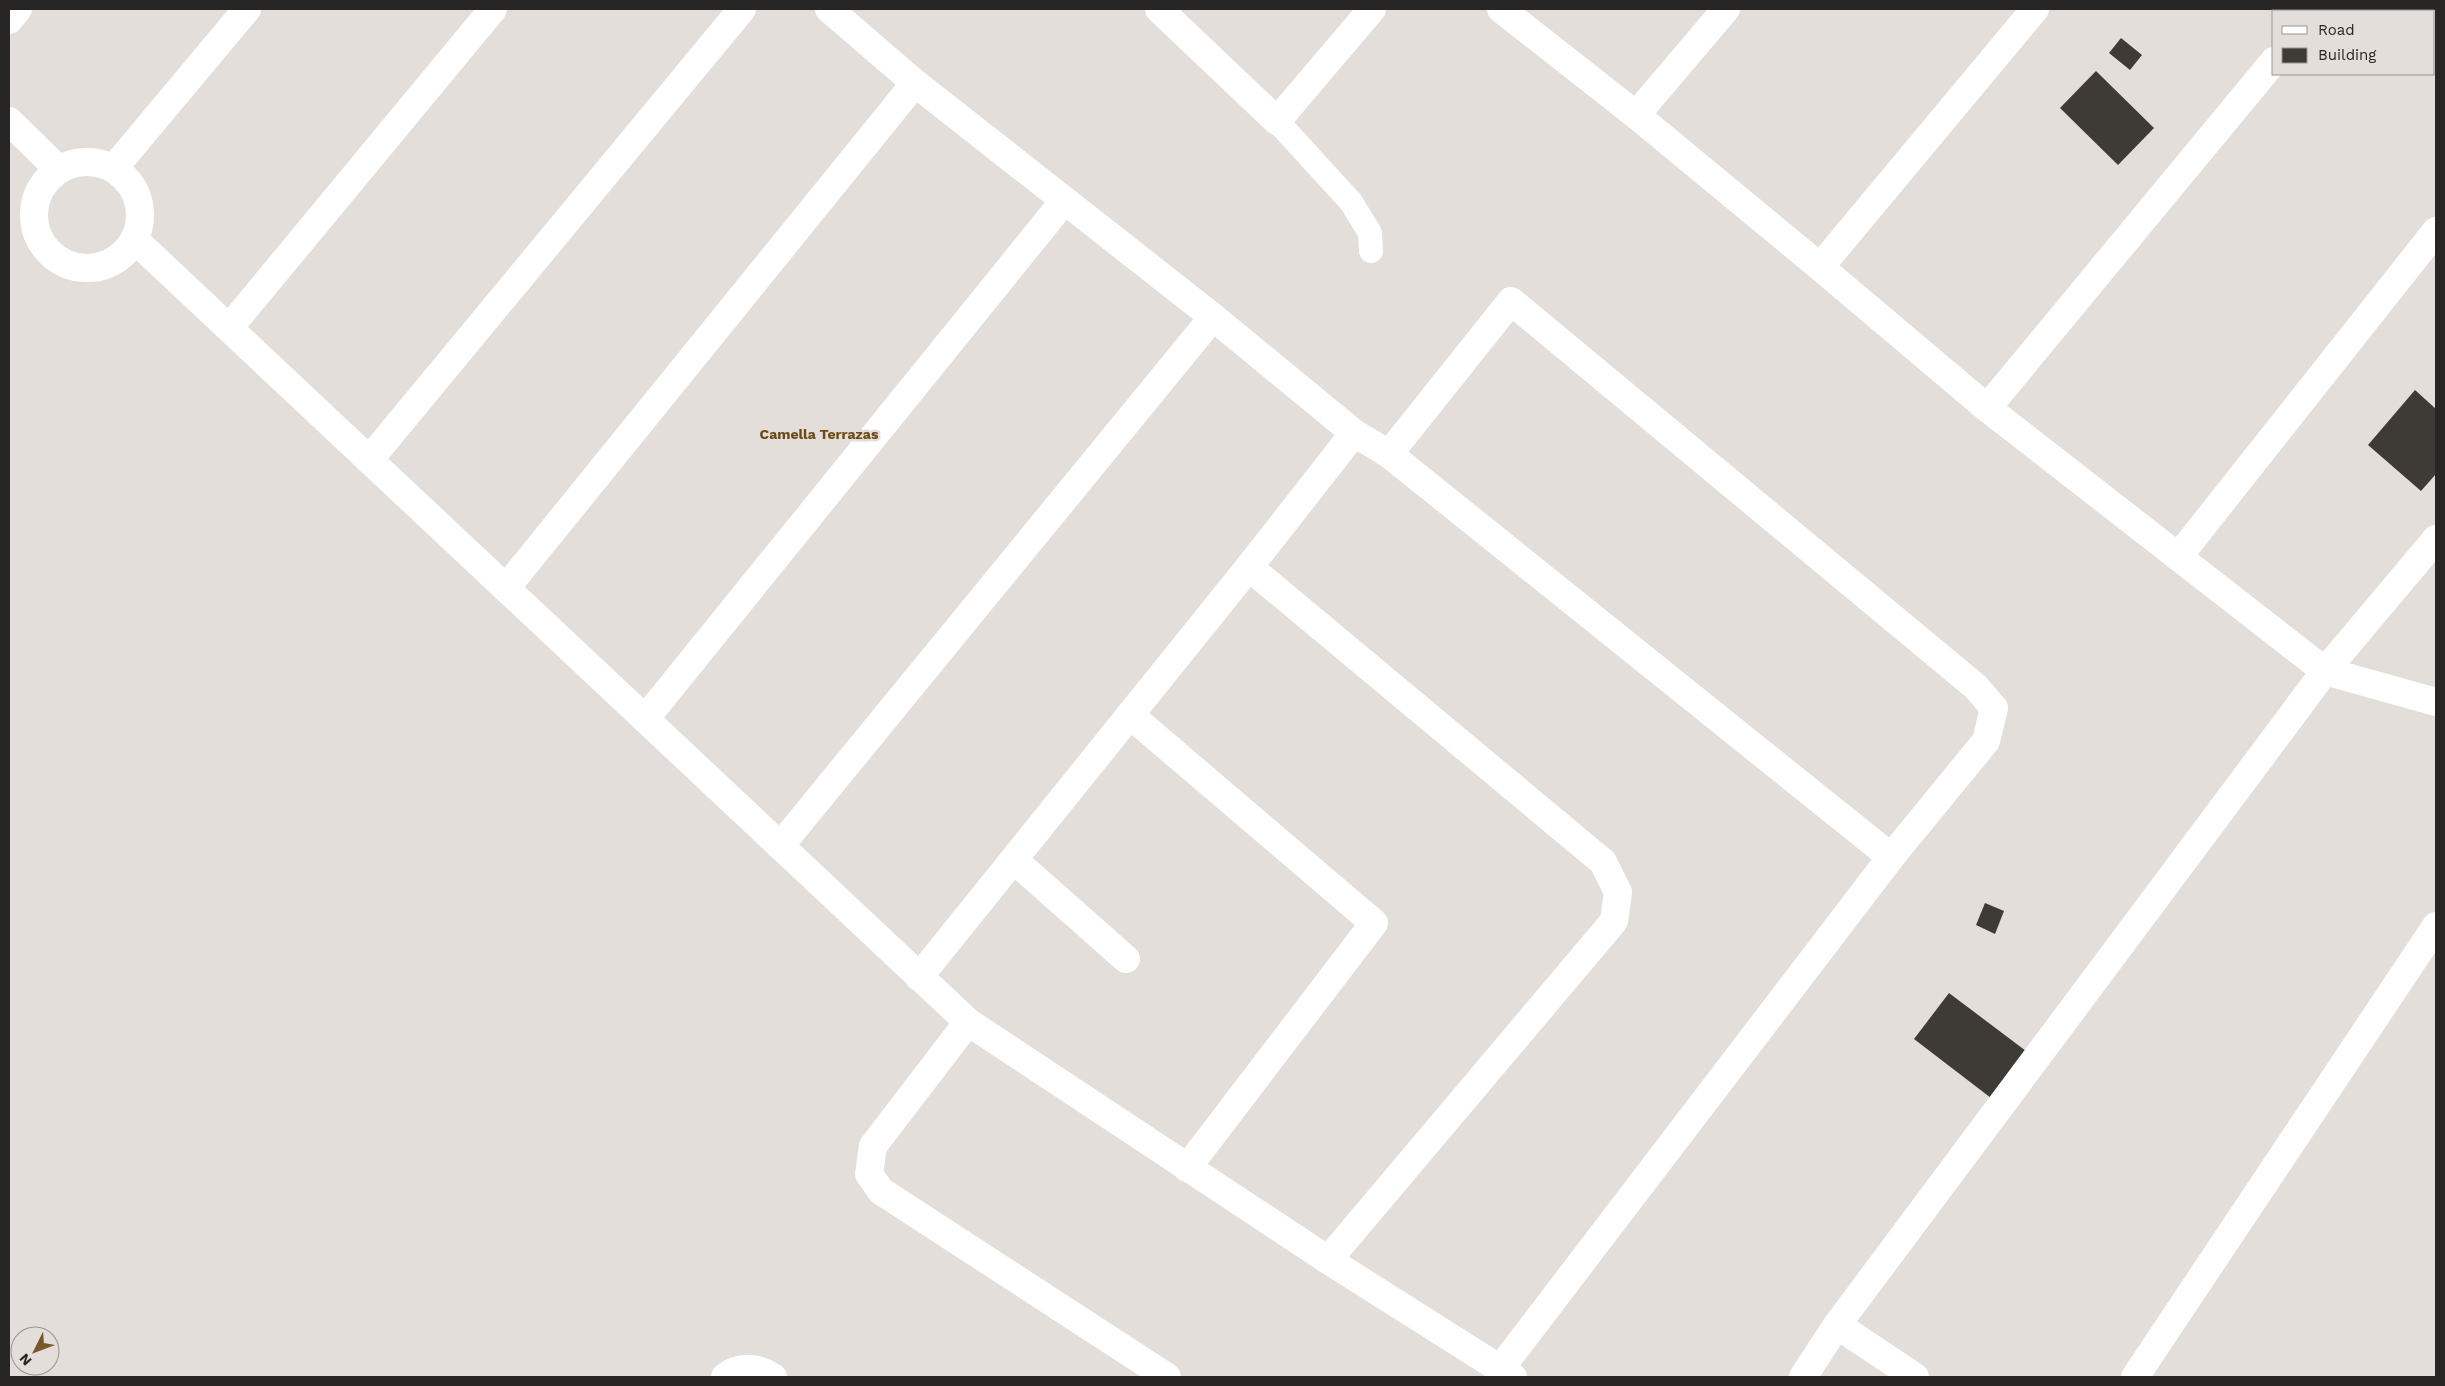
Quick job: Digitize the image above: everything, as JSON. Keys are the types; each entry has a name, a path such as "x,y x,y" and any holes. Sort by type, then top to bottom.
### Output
{"street":[{"path":"9,20 18,9"},
{"path":"114,168 247,9"},
{"path":"229,328 493,9"},
{"path":"370,460 742,9"},
{"path":"829,9 914,83 1213,317 1354,433 1389,454 1891,856"},
{"path":"1159,9 1277,121 1372,9"},
{"path":"1501,9 1820,266 1987,408 2324,671 2436,702"},
{"path":"1636,116 1726,9"},
{"path":"1820,266 2035,9"},
{"path":"1987,408 2272,63"},
{"path":"506,588 914,83"},
{"path":"9,121 58,169"},
{"path":"85,160 114,168 134,187 142,214 135,240 122,257 102,267 80,269 59,262 43,246 34,226 34,204 42,184 58,169 85,160"},
{"path":"645,719 1064,201"},
{"path":"2178,557 2436,231"},
{"path":"135,240 968,1022 1328,1260 1506,1373 1891,856 1986,741 1994,708 1976,687 1511,301 1389,454"},
{"path":"780,846 1213,317"},
{"path":"919,977 1249,567 1354,433"},
{"path":"1802,1377 1837,1325 2324,671 2436,539"},
{"path":"1249,567 1604,862 1618,892 1614,921 1328,1260"},
{"path":"1130,715 1374,923 1187,1168"},
{"path":"1014,860 1126,959"},
{"path":"2135,1377 2436,926"},
{"path":"968,1022 873,1146 869,1174 881,1191 1167,1377"},
{"path":"1837,1325 1915,1377"},
{"path":"725,1377 735,1370 759,1369 773,1377"}],"lane":[{"path":"1277,121 1351,202 1370,233 1371,252"}],"building":[{"path":"2121,38 2142,55 2130,70 2109,53"},
{"path":"2096,71 2154,128 2118,165 2060,108"},
{"path":"2415,390 2436,409 2436,474 2421,491 2368,445"},
{"path":"1985,903 2004,911 1995,934 1976,925"},
{"path":"1949,993 2026,1051 1991,1098 1914,1039"}],"district":[{"name":"Camella Terrazas","path":"819,434"}]}
